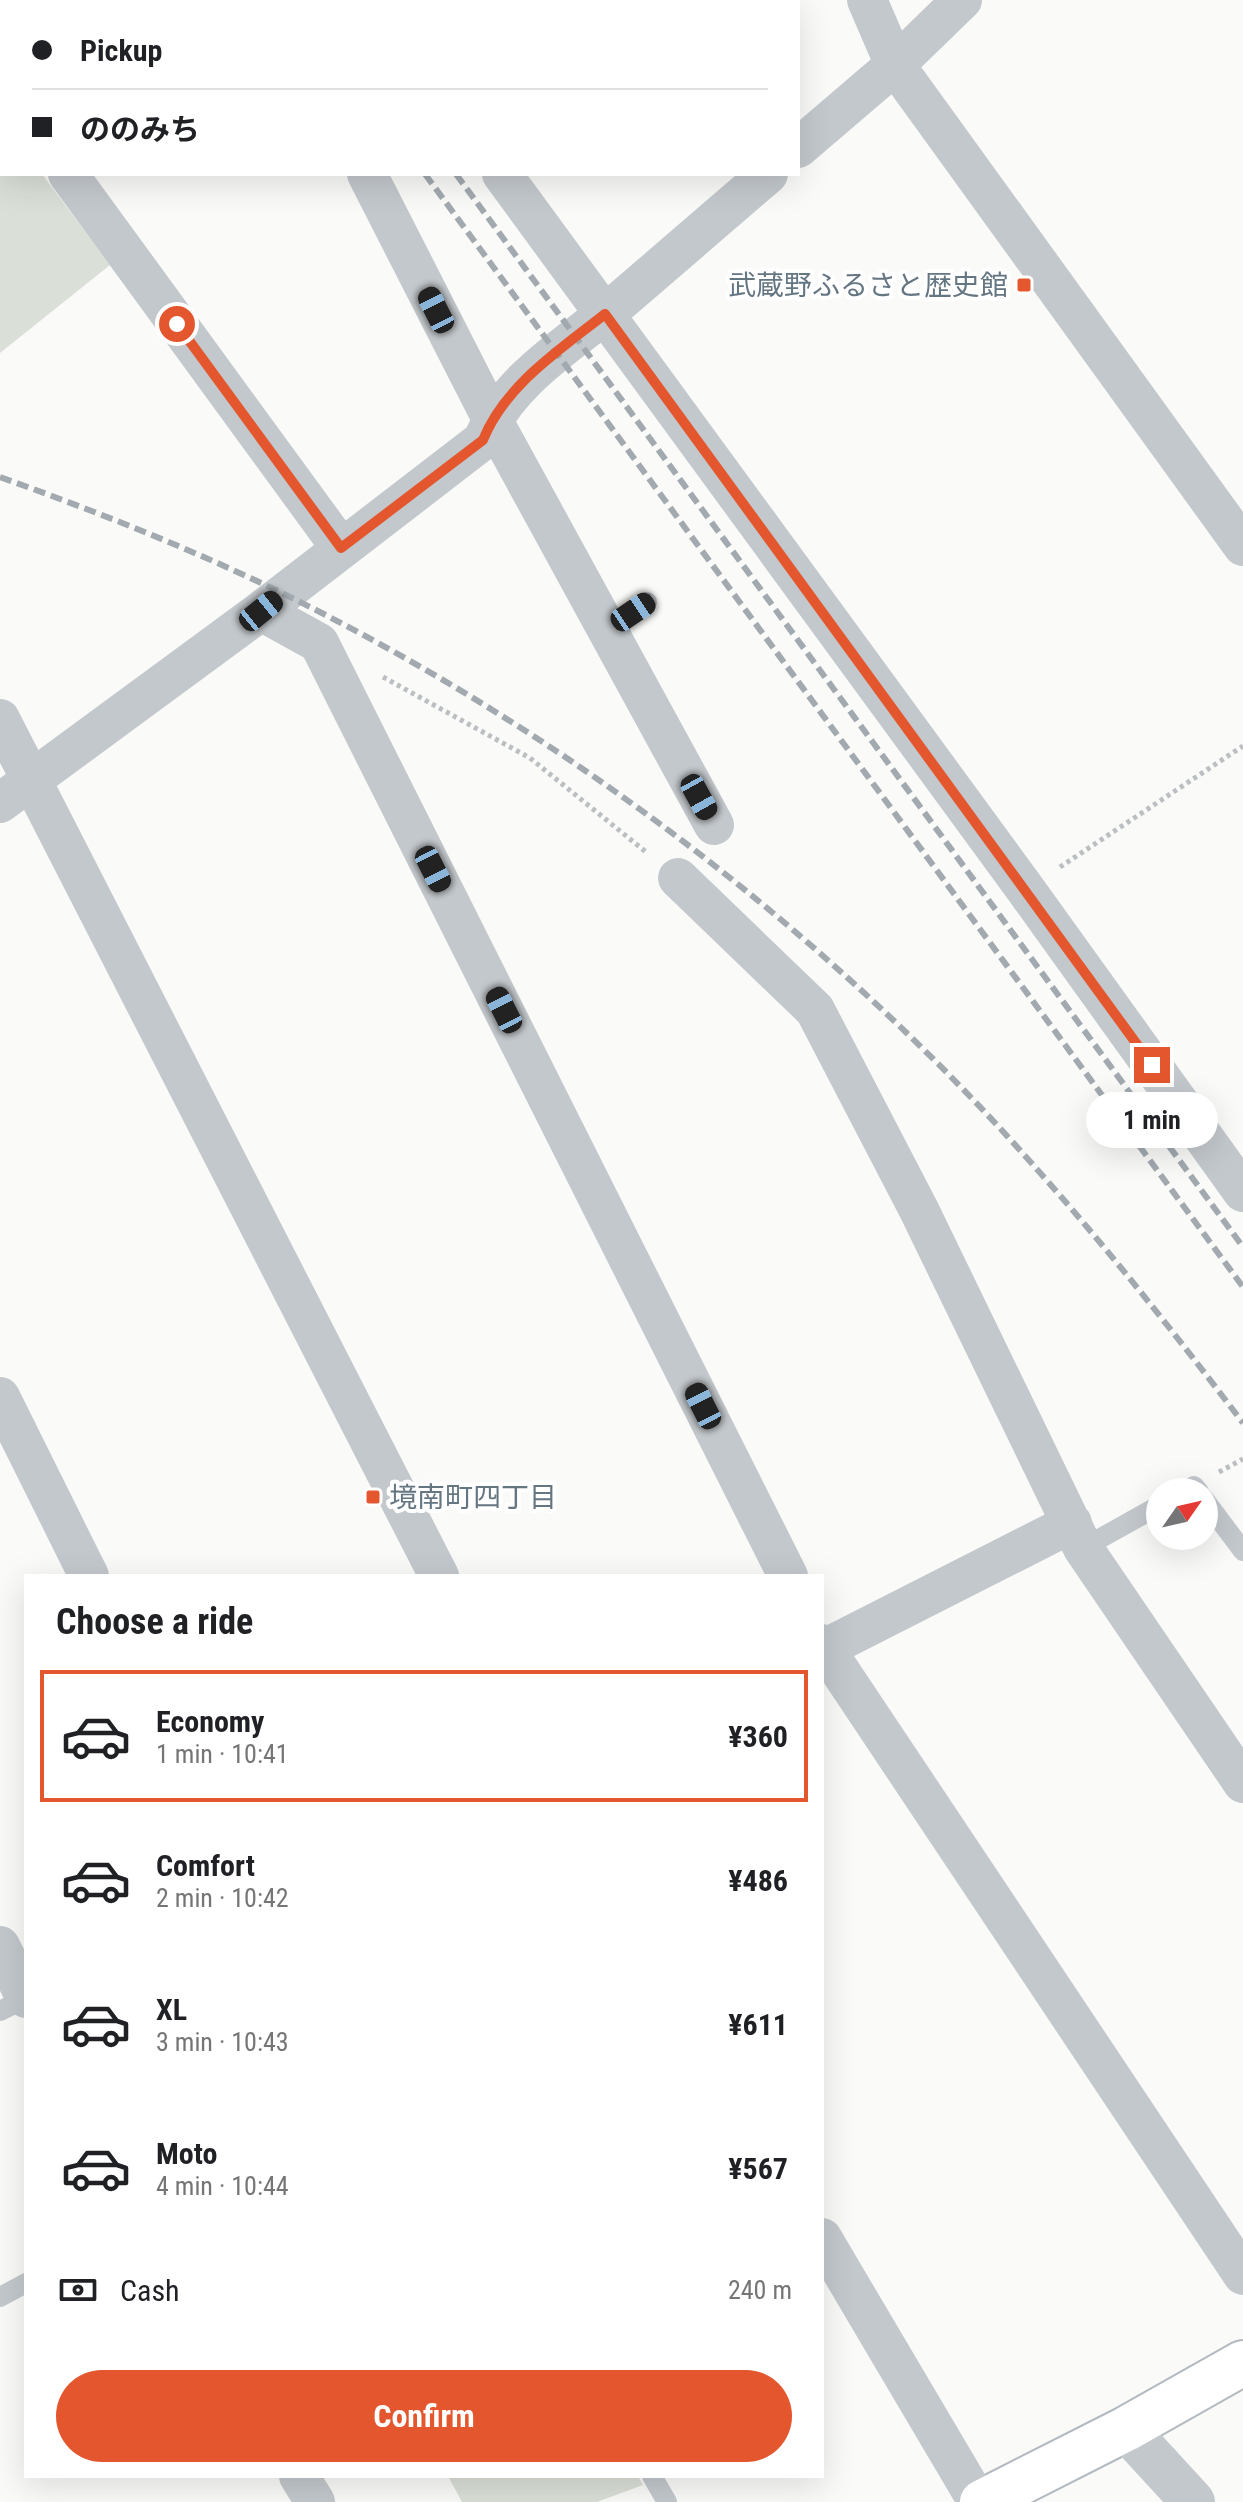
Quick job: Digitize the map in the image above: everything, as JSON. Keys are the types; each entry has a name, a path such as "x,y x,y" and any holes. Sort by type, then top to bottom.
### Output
{"main road":[{"path":"980,2502 1126,2429 1243,2363"}],"street":[{"path":"867,0 895,65 1243,546"},
{"path":"800,146 895,65 962,0"},
{"path":"69,176 341,548"},
{"path":"368,176 492,419 714,825"},
{"path":"503,176 1243,1191"},
{"path":"0,803 261,611 483,440 492,419 539,366 605,314 766,176"},
{"path":"261,611 319,643 787,1574"},
{"path":"0,719 438,1574"},
{"path":"678,878 815,1010 919,1210 1078,1535 1243,1783"},
{"path":"0,1397 88,1574"},
{"path":"824,1647 1078,1535"},
{"path":"824,1648 1243,2275"},
{"path":"0,1946 24,1994"},
{"path":"824,2241 980,2502"},
{"path":"1126,2429 1193,2502"},
{"path":"300,2478 315,2502"}],"lane":[{"path":"607,629 647,602"},
{"path":"1078,1535 1146,1510"},
{"path":"1218,1518 1243,1551"},
{"path":"0,2011 24,1999"},
{"path":"0,2297 24,2284"},
{"path":"653,2478 667,2502"}],"path":[{"path":"319,643 530,758 678,878"},
{"path":"1026,890 1243,746"}],"shaded area":[{"path":"0,176 43,176 110,265 0,353"},
{"path":"449,2478 639,2478 643,2485 597,2502 462,2502"}],"railway":[{"path":"426,176 1243,1287"},
{"path":"457,176 1243,1247"},
{"path":"0,477 211,560 377,642 472,697 654,820 741,887 825,958 906,1032 983,1110 1117,1263 1243,1423"}],"place":[{"name":"武蔵野ふるさと歴史館","path":"1024,285"},
{"name":"境南町四丁目","path":"373,1497"}],"route":[{"path":"177,324 341,548 483,440 492,419 539,366 605,314 1152,1065"}]}
